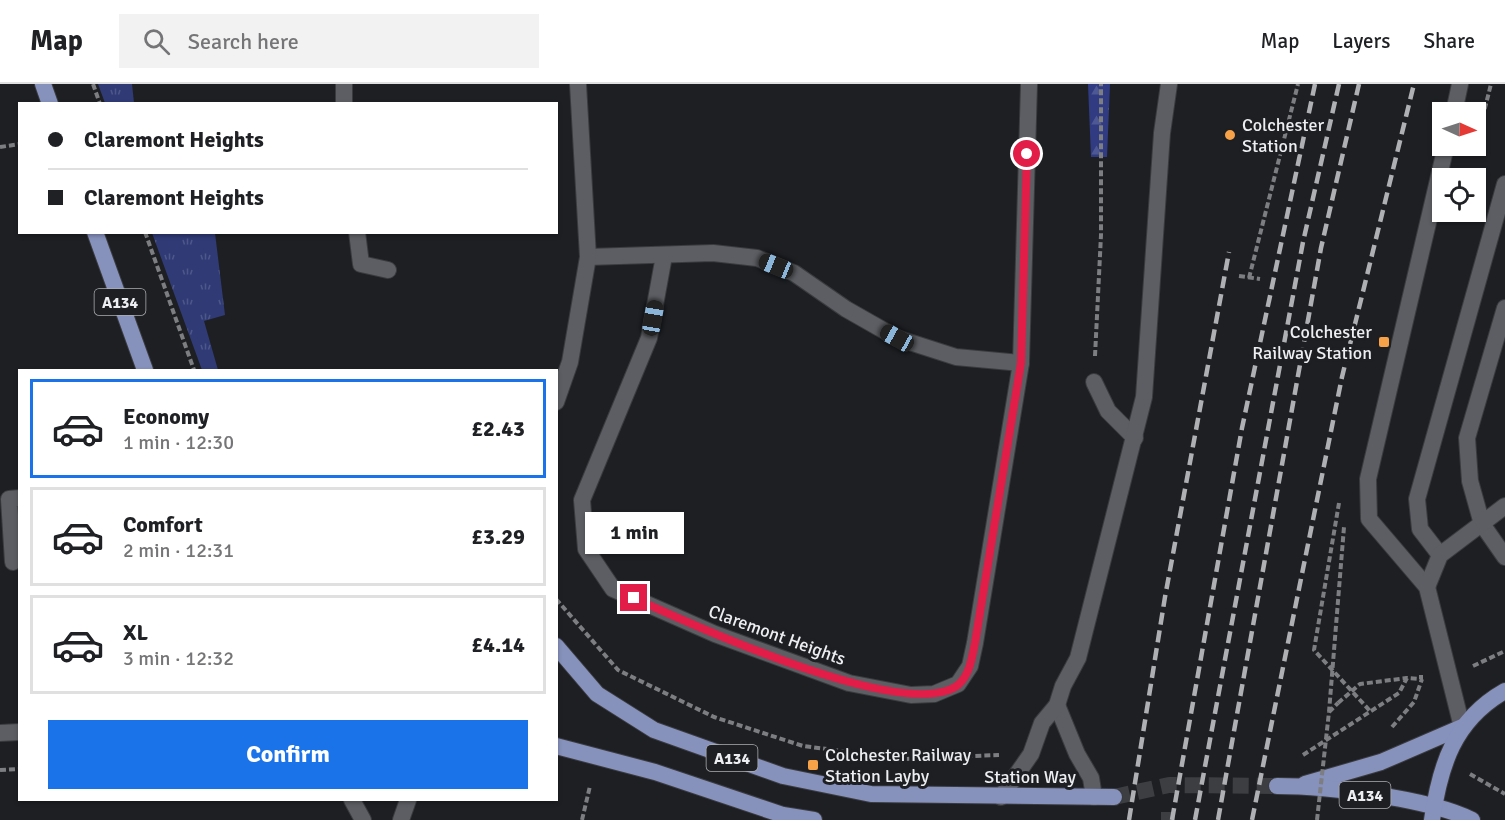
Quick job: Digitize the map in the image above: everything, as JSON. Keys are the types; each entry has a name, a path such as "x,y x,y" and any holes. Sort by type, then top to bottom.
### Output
{"main road":[{"path":"43,84 49,102"},
{"name":"A134","path":"96,234 145,369"},
{"name":"Station Way","path":"558,648 597,694 654,730 783,776 871,794 1114,797"},
{"path":"1433,813 1442,769 1462,727 1481,708 1505,691"},
{"name":"A134","path":"1294,786 1338,776 1381,762 1462,727"},
{"name":"A134","path":"558,747 655,772 783,815 814,820"},
{"name":"A134","path":"1276,786 1294,786 1472,820"}],"street":[{"path":"344,84 344,102"},
{"path":"558,396 570,362 588,257 578,84"},
{"name":"Claremont Heights","path":"664,256 649,338 582,500 586,549 614,589 715,634 849,683 911,695 934,694 958,684 970,666 1021,363 1029,84"},
{"path":"1001,797 1031,753 1042,723 1058,705 1063,686 1078,658 1135,438 1146,378 1162,132 1169,84"},
{"path":"1456,102 1460,84"},
{"path":"1444,156 1368,479 1369,519 1427,587 1452,679 1462,727"},
{"path":"1440,555 1420,529 1417,499 1505,184"},
{"path":"357,234 361,264 388,270"},
{"path":"588,257 713,253 757,258 794,273 846,309 897,338 956,357 1021,363"},
{"path":"1505,308 1467,438 1470,481 1482,524 1505,557"},
{"path":"1094,382 1108,411 1135,438"},
{"path":"13,562 9,499 18,498"},
{"path":"1427,587 1440,555 1505,506"},
{"path":"1058,705 1077,754 1091,778 1095,797"},
{"path":"0,733 18,732"},
{"path":"353,801 363,820"},
{"path":"401,820 408,801"}],"path":[{"path":"93,84 99,102"},
{"path":"1094,382 1101,235 1101,84"},
{"path":"1249,278 1298,84"},
{"path":"0,147 18,144"},
{"path":"146,234 194,369"},
{"path":"1239,276 1260,279"},
{"path":"1317,820 1329,712 1344,526"},
{"name":"Station Way","path":"558,601 618,670 714,717 814,747 904,759 1006,755"},
{"path":"1329,712 1360,684 1407,678 1452,679 1505,651"},
{"path":"1292,764 1399,693 1407,678"},
{"path":"1388,732 1414,702 1421,679"},
{"path":"1292,764 1336,752"},
{"path":"1292,764 1294,786"},
{"path":"0,770 18,769"},
{"path":"582,820 590,786"}],"green space":[{"path":"98,84 132,84 134,102 105,102"},
{"path":"1088,84 1110,84 1107,157 1091,157"},
{"path":"152,234 215,234 225,315 204,321 218,369 202,369"}],"tunnel":[{"path":"1114,797 1169,785 1277,786"},
{"path":"1161,820 1175,820"}],"railway":[{"path":"1172,820 1242,428 1315,84"},
{"path":"1195,820 1303,242 1339,84"},
{"path":"1218,820 1321,248 1359,84"},
{"path":"1252,820 1342,377 1414,84"},
{"path":"1129,820 1165,597 1229,252"}],"place":[{"name":"Colchester Station","path":"1230,135"},
{"name":"Colchester Railway Station","path":"1384,342"},
{"name":"Colchester Railway Station Layby","path":"813,765"}],"route":[{"path":"634,598 715,634 849,683 911,695 934,694 958,684 970,666 975,643 1021,363 1027,154"}]}
